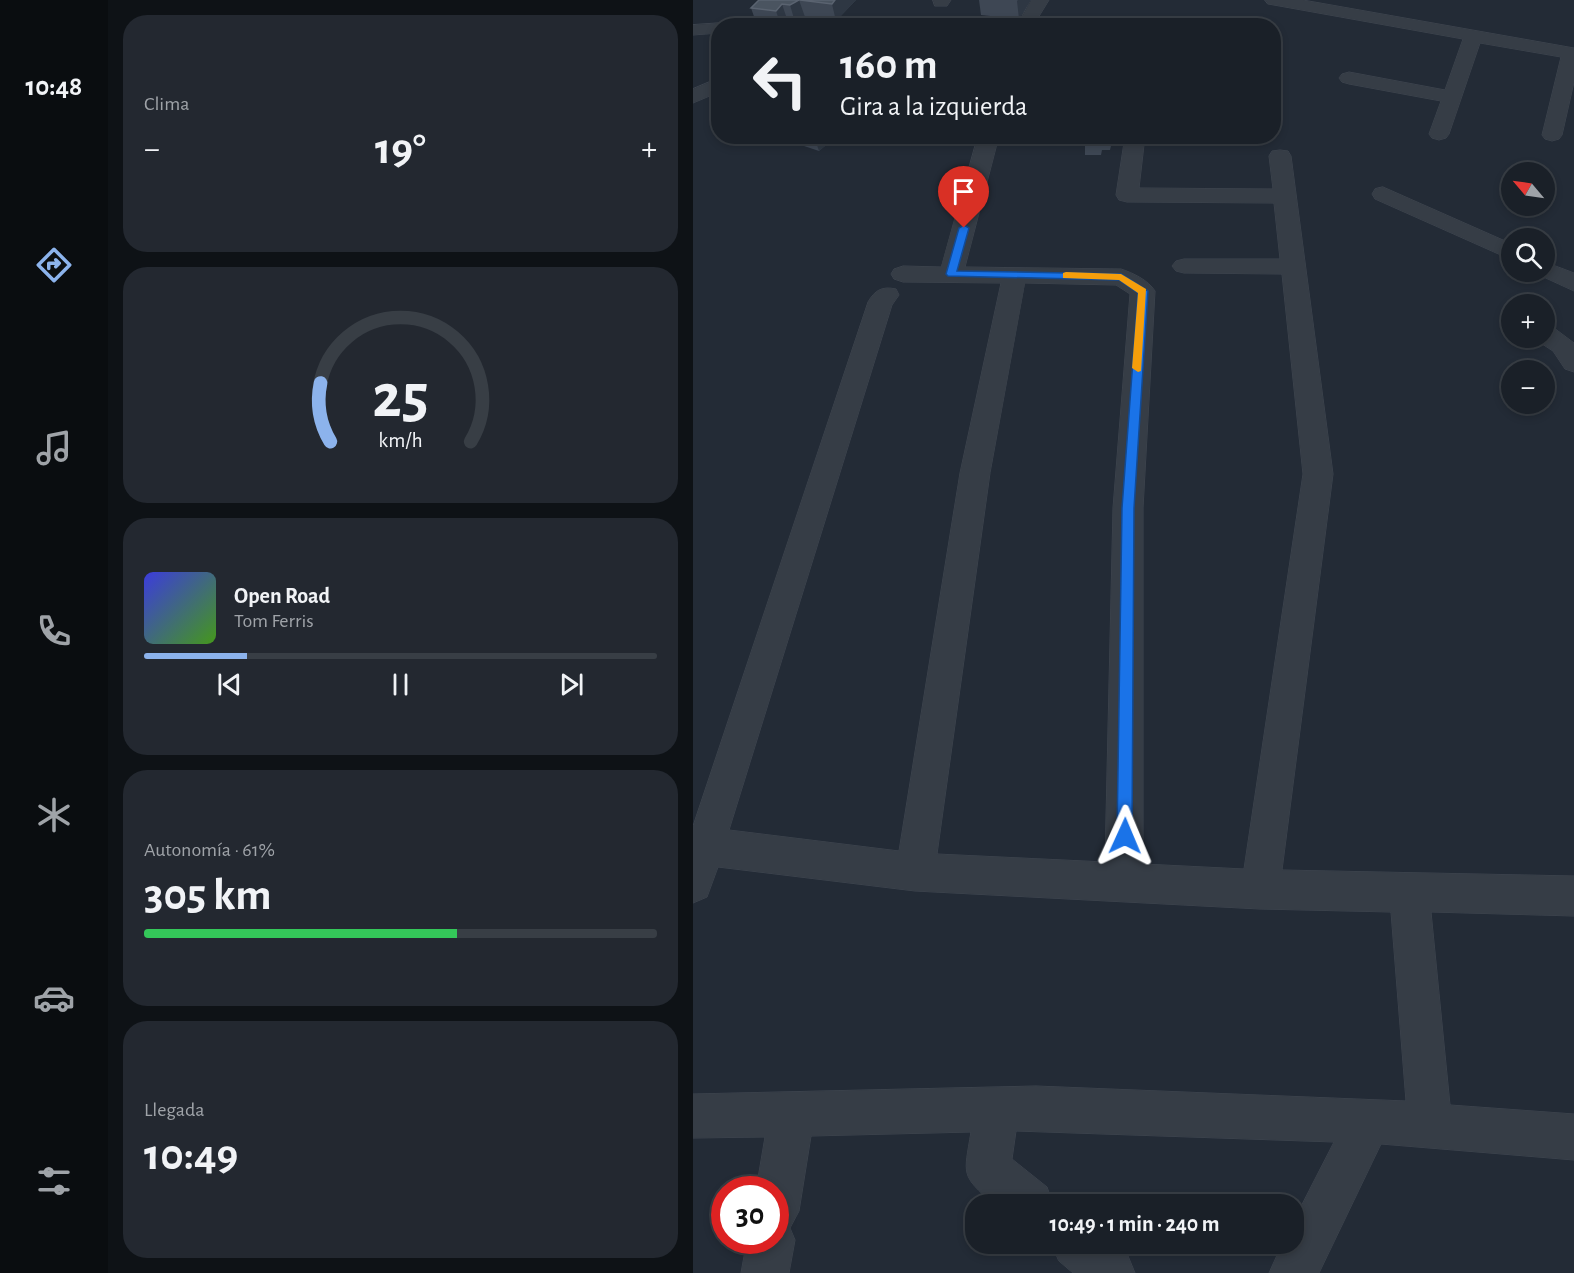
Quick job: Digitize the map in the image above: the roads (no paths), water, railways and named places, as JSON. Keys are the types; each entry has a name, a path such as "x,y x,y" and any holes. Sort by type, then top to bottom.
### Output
{"street":[{"path":"1029,18 1040,0"},
{"path":"1274,0 1572,54 1552,135"},
{"path":"693,30 711,29"},
{"path":"1439,134 1473,37"},
{"path":"1349,78 1453,98"},
{"path":"693,96 711,88"},
{"path":"693,96 711,102"},
{"path":"951,274 987,144"},
{"path":"1134,144 1127,195 1285,196"},
{"path":"1260,890 1318,474 1280,156"},
{"path":"1383,194 1501,248"},
{"path":"1183,266 1293,267"},
{"path":"1555,273 1574,282"},
{"path":"693,883 699,845 881,302 895,284 951,274 1015,274 1121,277 1143,291 1128,508 1124,883"},
{"path":"915,872 975,473 1015,274"},
{"path":"1555,340 1562,345 1574,363"},
{"path":"699,845 915,872 1260,890 1574,896"},
{"path":"1409,893 1430,1125"},
{"path":"693,1116 997,1108 1369,1121 1574,1137"},
{"path":"997,1108 988,1169 1018,1194"},
{"path":"781,1176 792,1114"},
{"path":"1293,1273 1369,1121"},
{"path":"765,1273 768,1254"},
{"path":"1088,1254 1111,1273"}]}
